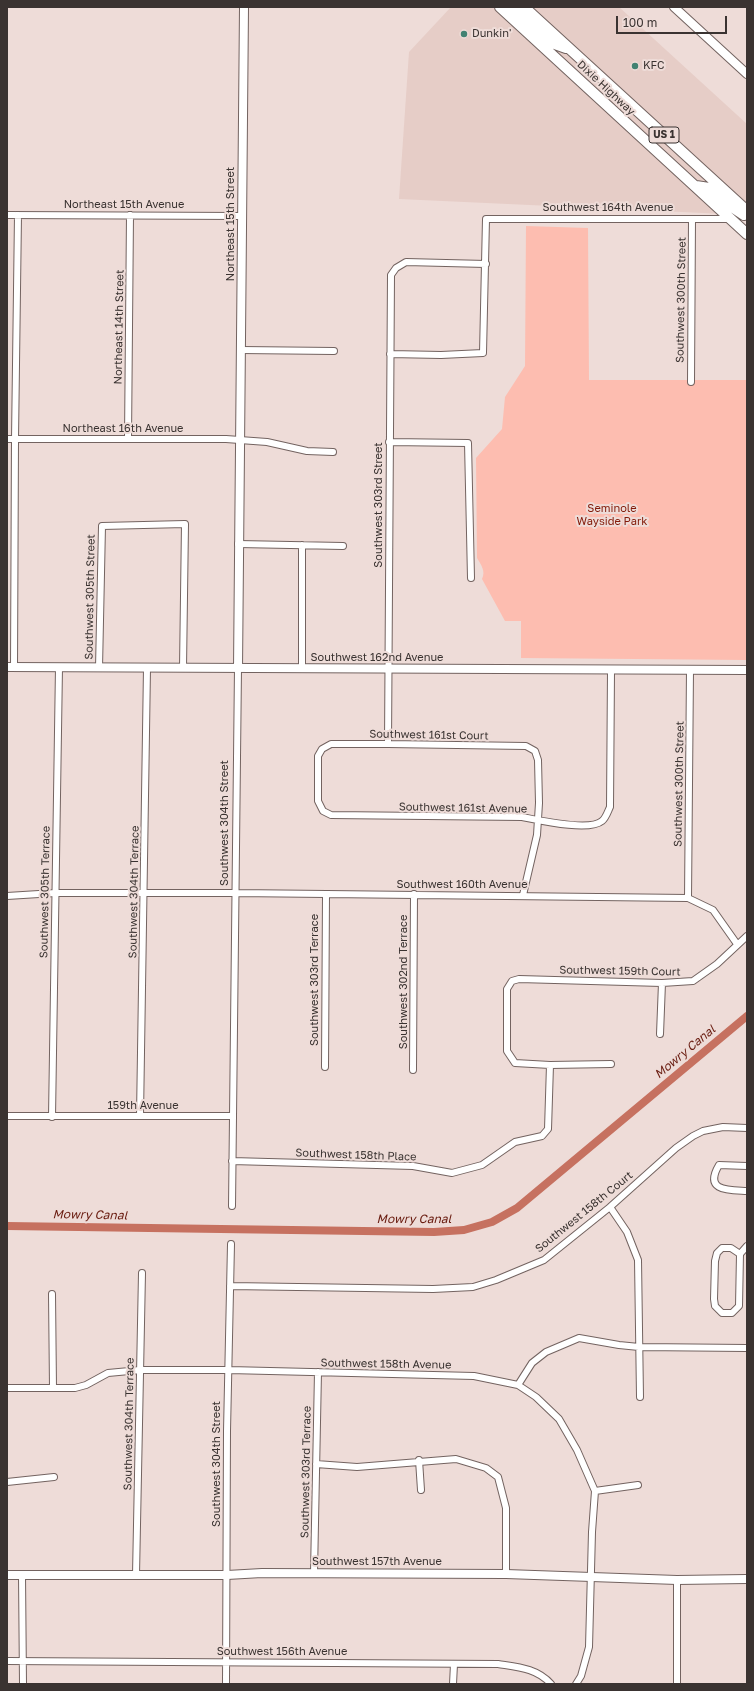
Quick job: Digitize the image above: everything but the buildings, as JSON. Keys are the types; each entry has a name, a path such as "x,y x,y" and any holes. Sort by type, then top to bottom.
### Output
{"highway":[{"name":"Dixie Highway","path":"500,7 696,186"},
{"path":"512,7 552,43 571,50"},
{"name":"Dixie Highway","path":"524,7 747,211"},
{"path":"696,186 709,188 729,205 747,216"},
{"name":"US 1","path":"696,186 747,234"},
{"path":"730,219 738,219 747,223"}],"street":[{"name":"Northeast 15th Street","path":"240,440 244,7"},
{"path":"674,7 747,74"},
{"name":"Northeast 15th Avenue","path":"7,215 242,216"},
{"path":"10,667 18,215"},
{"name":"Northeast 14th Street","path":"128,439 130,215"},
{"name":"Southwest 164th Avenue","path":"486,264 486,219 730,219"},
{"name":"Southwest 300th Street","path":"691,382 692,219"},
{"name":"Southwest 303rd Street","path":"388,744 391,276 396,268 406,262 486,264"},
{"path":"390,354 441,355 483,353 486,264"},
{"path":"241,350 334,351"},
{"name":"Northeast 16th Avenue","path":"7,439 240,440 267,442 312,452 334,452"},
{"name":"Southwest 304th Street","path":"232,1206 240,440"},
{"path":"389,442 468,442 471,578"},
{"name":"Southwest 305th Street","path":"99,668 102,526 185,524 183,668"},
{"path":"238,544 343,546"},
{"path":"302,546 302,668"},
{"name":"Southwest 162nd Avenue","path":"10,667 389,668 611,671 747,670"},
{"name":"Southwest 305th Terrace","path":"52,1116 59,668"},
{"name":"Southwest 304th Terrace","path":"140,1116 145,894 147,668"},
{"name":"Southwest 300th Street","path":"688,898 690,670"},
{"name":"Southwest 161st Avenue","path":"323,811 331,815 522,817 561,825 594,824 603,820 610,807 611,671"},
{"name":"Southwest 161st Court","path":"323,811 318,801 318,756 322,748 331,744 526,746 534,751 538,760 538,820"},
{"path":"523,895 538,835 538,820"},
{"path":"7,896 55,893"},
{"name":"Southwest 160th Avenue","path":"55,893 414,894 688,898"},
{"name":"Southwest 303rd Terrace","path":"325,1067 326,894"},
{"name":"Southwest 302nd Terrace","path":"413,1070 414,894"},
{"path":"688,898 713,910 737,944"},
{"name":"Southwest 159th Court","path":"550,1065 514,1063 507,1051 507,989 512,981 519,979 662,983 693,981 717,964 747,936"},
{"path":"660,1034 662,983"},
{"path":"550,1065 610,1064"},
{"name":"Southwest 158th Place","path":"232,1161 413,1166 452,1173 482,1165 515,1142 542,1136 548,1129 550,1065"},
{"name":"159th Avenue","path":"7,1116 233,1116"},
{"name":"Southwest 158th Court","path":"230,1286 433,1289 473,1287 496,1280 544,1260 610,1207 676,1148 693,1136 703,1131 724,1127 747,1128"},
{"path":"747,1166 719,1165 715,1172 715,1180 717,1185 723,1190 747,1191"},
{"path":"610,1207 627,1232 638,1260 640,1397"},
{"name":"Southwest 304th Street","path":"226,1684 230,1244"},
{"path":"740,1254 747,1246"},
{"path":"722,1248 731,1248 740,1254 744,1276 739,1306 732,1313 722,1313 715,1306 714,1299 715,1260 717,1253 722,1248"},
{"name":"Southwest 304th Terrace","path":"136,1575 142,1273"},
{"path":"52,1294 53,1388"},
{"path":"518,1386 532,1363 546,1352 579,1338 639,1347 747,1348"},
{"name":"Southwest 158th Avenue","path":"7,1388 75,1388 90,1383 108,1373 140,1370 229,1370 474,1376 518,1386 536,1397 559,1419 577,1450 595,1491"},
{"name":"Southwest 303rd Terrace","path":"314,1573 318,1372"},
{"path":"316,1464 356,1467 419,1460 456,1459 486,1468 498,1477 506,1508 506,1574"},
{"path":"419,1460 421,1490"},
{"path":"7,1482 54,1477"},
{"path":"576,1684 581,1676 589,1647 592,1532 595,1491 638,1485"},
{"name":"Southwest 157th Avenue","path":"7,1575 314,1573 506,1574 677,1580 747,1579"},
{"path":"22,1575 23,1684"},
{"path":"677,1580 677,1684"},
{"name":"Southwest 156th Avenue","path":"7,1661 498,1664 528,1669 547,1679 551,1684"},
{"path":"453,1684 454,1664"}],"shaded area":[{"path":"451,7 619,7 747,124 747,215 399,199 409,52"}],"green space":[{"name":"Seminole Wayside Park","path":"526,226 588,228 589,380 747,380 747,660 521,658 521,621 505,621 482,579 483,571 477,558 476,458 502,429 505,397 525,366"}],"waterway":[{"name":"Mowry Canal","path":"7,1226 434,1232 464,1230 492,1222 517,1208 747,1016"}],"place":[{"name":"Dunkin'","path":"464,34"},
{"name":"KFC","path":"635,66"}]}
